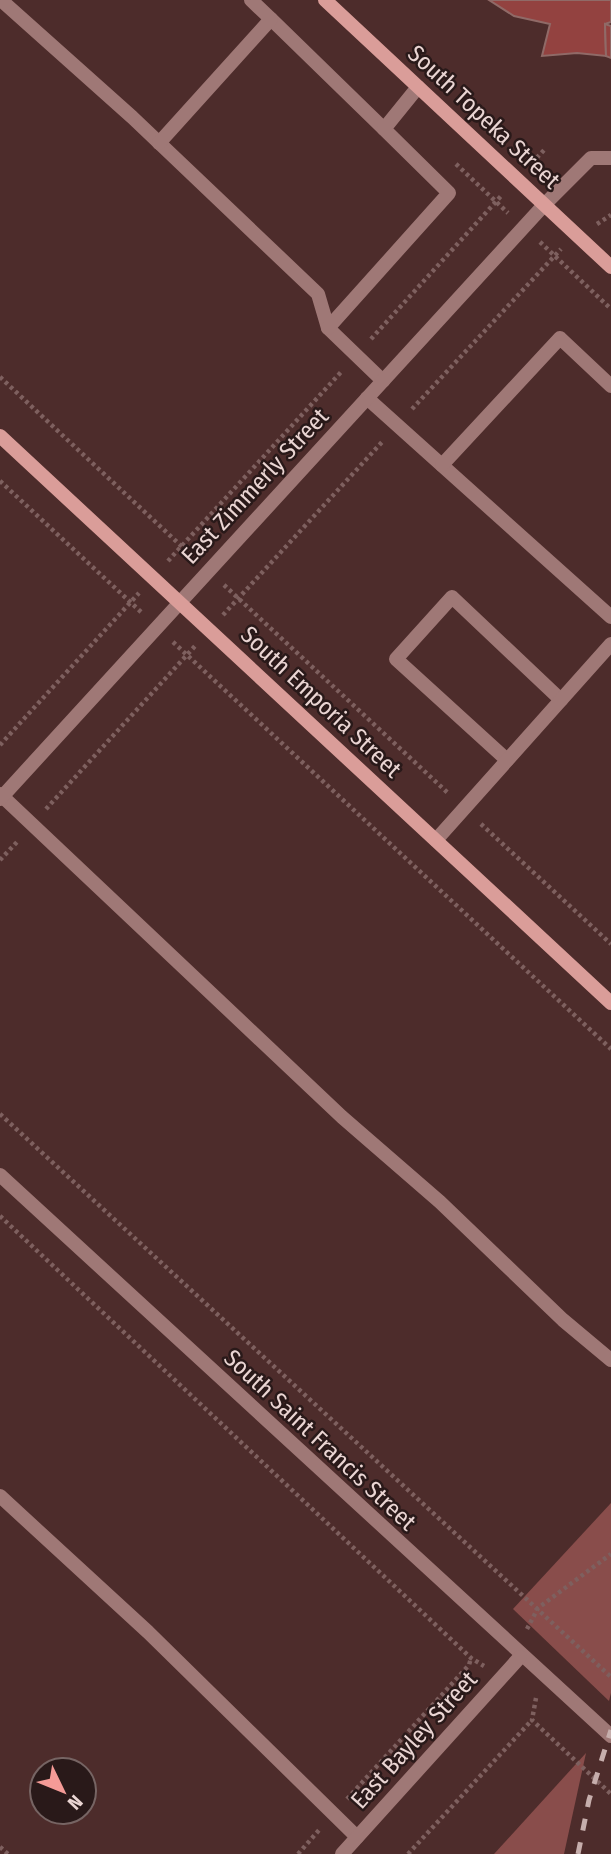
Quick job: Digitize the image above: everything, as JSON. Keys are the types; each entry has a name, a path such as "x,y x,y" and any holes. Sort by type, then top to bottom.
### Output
{"street":[{"path":"1,0 159,142 318,294 328,328 383,381"},
{"path":"251,0 449,192 328,328"},
{"name":"South Topeka Street","path":"325,0 611,267"},
{"path":"159,142 271,19"},
{"path":"384,129 418,88"},
{"name":"East Zimmerly Street","path":"1,796 544,205 591,158 611,158"},
{"path":"442,465 559,338 611,386"},
{"path":"367,398 611,617"},
{"name":"South Emporia Street","path":"0,436 611,1003"},
{"path":"507,760 396,659 452,597 561,700"},
{"path":"436,840 611,644"},
{"path":"1,796 342,1118 440,1202 563,1320 611,1360"},
{"name":"South Saint Francis Street","path":"0,1175 520,1657 611,1737"},
{"path":"0,1496 148,1632 357,1837"},
{"name":"East Bayley Street","path":"342,1854 520,1657"}],"path":[{"path":"0,745 545,149"},
{"path":"0,860 553,254 611,215"},
{"path":"0,377 611,944"},
{"path":"0,481 611,1049"},
{"path":"0,1114 611,1677"},
{"path":"0,1216 471,1658 536,1698 532,1720 408,1854"},
{"path":"520,1657 529,1621 538,1608 611,1554"},
{"path":"298,1854 469,1665 471,1658"},
{"path":"532,1720 611,1794"},
{"path":"0,1847 8,1854"}],"shaded area":[{"path":"611,1503 611,1693 609,1701 513,1609"},
{"path":"586,1753 564,1854 494,1854"}],"building":[{"path":"489,0 611,0 611,22 605,24 606,56 577,53 542,56 550,24 514,16"},
{"path":"605,24 611,26 611,58 606,56"}],"railway":[{"path":"578,1854 589,1800 611,1730"}]}
